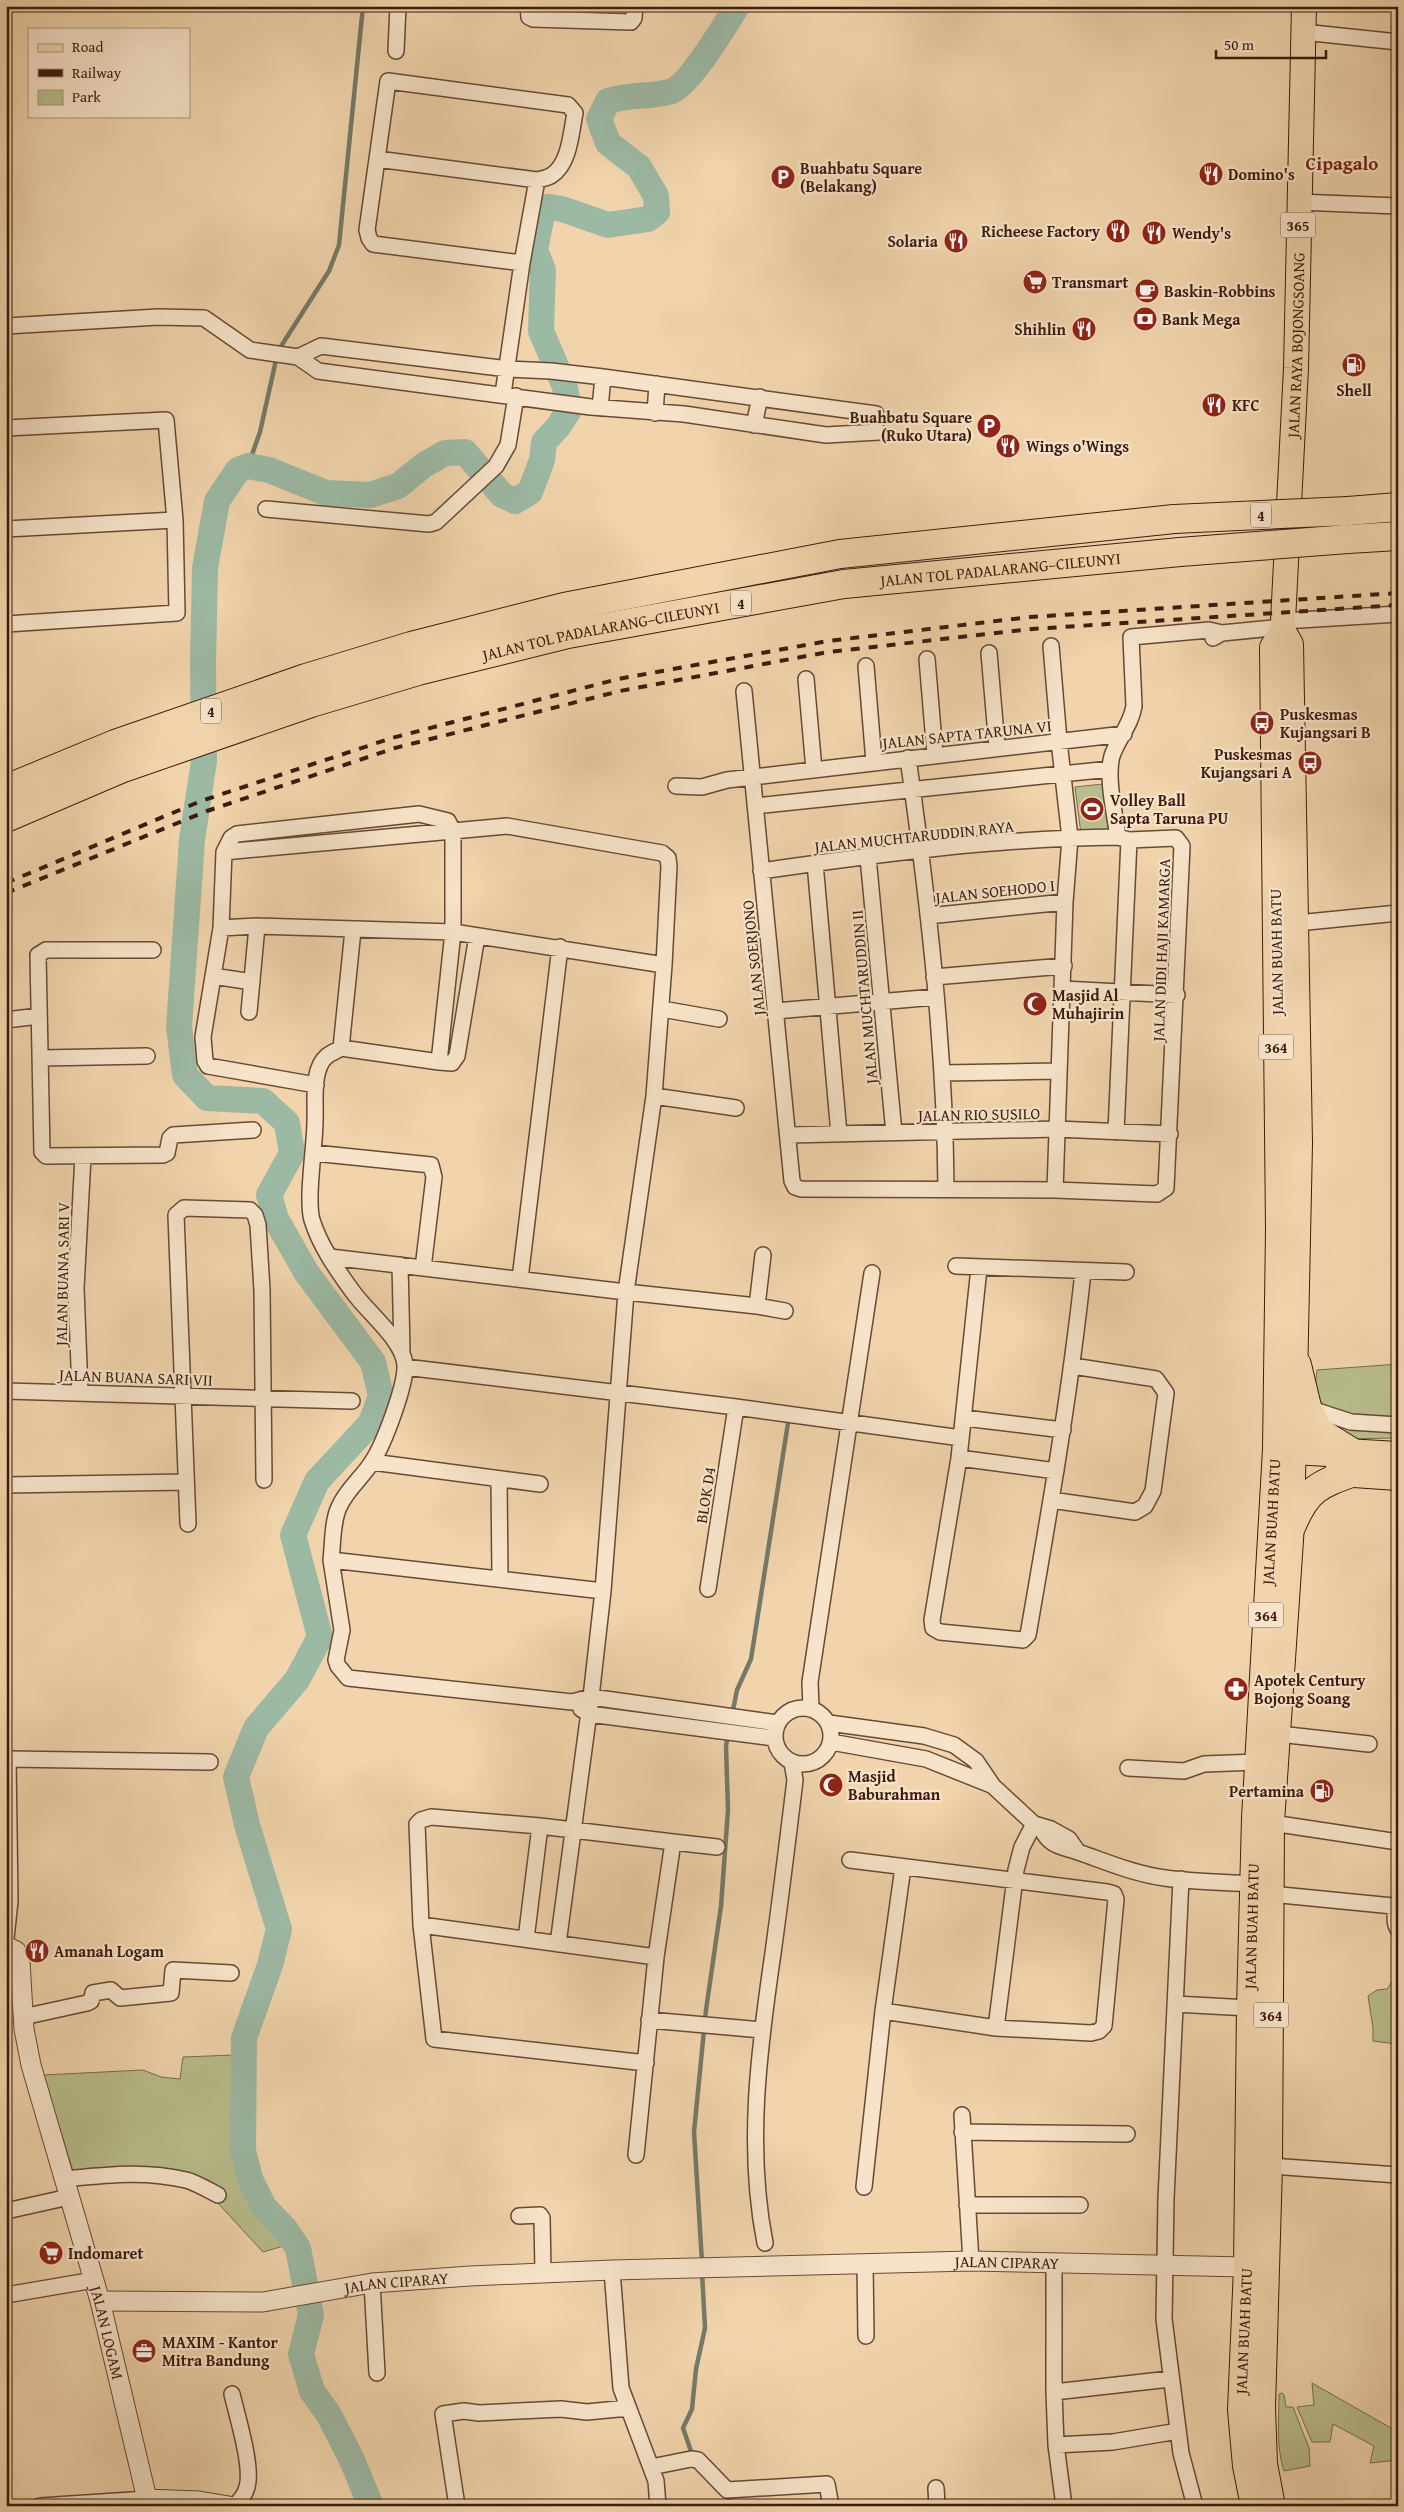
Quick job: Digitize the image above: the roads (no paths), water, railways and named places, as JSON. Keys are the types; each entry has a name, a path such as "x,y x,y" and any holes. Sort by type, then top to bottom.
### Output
{"highway":[{"name":"JALAN TOL PADALARANG–CILEUNYI","path":"6,789 119,756 308,691 411,646 564,607 840,554 1174,519 1398,507"},
{"name":"JALAN TOL PADALARANG–CILEUNYI","path":"308,691 418,671 568,634 844,584 1180,552 1398,536"},
{"name":"JALAN TOL PADALARANG–CILEUNYI","path":"6,818 119,756"},
{"path":"1297,1365 1307,1408 1319,1432 1353,1463 1398,1476"},
{"path":"1284,1459 1353,1463 1398,1456"},
{"path":"1292,1524 1301,1503 1307,1496 1353,1463"}],"main road":[{"name":"JALAN RAYA BOJONGSOANG","path":"1286,534 1296,368 1298,202 1304,6"},
{"name":"JALAN BUAH BATU","path":"1253,2506 1245,2466 1240,2410 1246,2268 1249,2008 1262,1889 1272,1823 1267,1762 1279,1734 1292,1524 1284,1459 1278,1230 1272,647 1283,626 1286,534"},
{"name":"JALAN BUAH BATU","path":"1273,2506 1265,2464 1262,2408 1270,2166 1262,1889 1284,1459 1297,1365 1300,1143 1291,644 1283,626"}],"street":[{"path":"396,51 398,6"},
{"path":"528,6 529,17 533,19 631,22 634,18 635,6"},
{"path":"1303,32 1398,42"},
{"path":"377,159 537,180 552,175 563,164 575,113 568,105 388,81 377,159 367,230 373,244 522,263"},
{"path":"266,509 429,524 443,518 496,466 508,446 514,421 508,369 522,263 537,180"},
{"path":"1298,202 1398,206"},
{"path":"6,326 184,316 204,318 250,350 292,357 318,371 600,408 684,414 826,435 879,432"},
{"path":"292,357 320,346 508,369 551,371 603,377 876,414"},
{"path":"600,408 603,377"},
{"path":"655,413 657,384"},
{"path":"684,414 690,388"},
{"path":"754,425 760,397"},
{"path":"785,429 790,402"},
{"path":"6,428 166,420 175,520 176,615 6,624"},
{"path":"6,529 175,520"},
{"path":"1116,1132 1121,992 1123,839 1110,769 1112,755 1132,717 1134,706 1132,642 1209,639 1222,634 1398,614"},
{"path":"908,758 921,851 934,977 946,1132 946,1189 1055,1190 1065,902 1070,838 1058,741 1051,646"},
{"path":"990,654 997,747"},
{"path":"927,659 935,754"},
{"path":"866,666 874,762"},
{"path":"806,679 814,770"},
{"path":"744,691 752,778"},
{"name":"JALAN SAPTA TARUNA VI","path":"676,786 702,787 727,780 935,754 1124,734"},
{"path":"755,806 912,788 1110,769"},
{"name":"JALAN SOERJONO","path":"752,778 792,1181 795,1187 801,1189 946,1189"},
{"path":"316,1085 233,1071 206,1064 203,1037 221,928 224,852 231,838 237,834 419,814 448,821 453,831 453,932 439,1062"},
{"path":"453,831 507,826 662,853 668,858 669,866 662,1008 654,1096 626,1292 603,1591 589,1714 558,1944"},
{"name":"JALAN MUCHTARUDDIN RAYA","path":"761,871 921,851 1070,838 1123,839"},
{"name":"JALAN DIDI HAJI KAMARGA","path":"1055,1190 1163,1192 1166,1188 1177,995 1182,846 1176,838 1123,839"},
{"name":"JALAN MUCHTARUDDIN II","path":"868,857 894,1133"},
{"path":"815,863 839,1134"},
{"name":"JALAN SOEHODO I","path":"928,916 1065,902"},
{"path":"1297,923 1398,913"},
{"path":"221,928 257,926 453,932 560,947 664,965"},
{"path":"249,1012 257,926"},
{"path":"341,1048 353,930"},
{"path":"402,1350 354,1293 330,1257 318,1234 310,1207 316,1085 319,1070 326,1056 341,1048 452,1063 457,1056 477,936"},
{"path":"520,1279 560,947"},
{"path":"153,950 42,952 37,959 42,1152 46,1156 163,1155 168,1152 170,1138 173,1135 253,1130"},
{"path":"934,977 1064,966"},
{"path":"213,976 252,982"},
{"path":"1063,989 1177,995"},
{"path":"776,1012 935,997"},
{"path":"662,1008 719,1019"},
{"path":"6,1020 39,1016"},
{"path":"41,1058 147,1056"},
{"path":"942,1073 1058,1071"},
{"path":"654,1096 736,1108"},
{"name":"JALAN RIO SUSILO","path":"788,1135 1057,1129 1170,1134"},
{"path":"314,1153 431,1165 434,1177 422,1268"},
{"name":"JALAN BUANA SARI V","path":"80,1392 76,1288 83,1156"},
{"path":"188,1524 176,1215 184,1208 250,1210 255,1214 258,1225 265,1398 264,1480"},
{"path":"756,1306 763,1256"},
{"path":"330,1257 786,1311"},
{"path":"400,1266 402,1350 405,1367 394,1413 372,1462 348,1491 338,1510 331,1560 342,1630 336,1660 338,1666 348,1678 572,1702 591,1698 742,1718 776,1731"},
{"path":"956,1266 1083,1272 1126,1272"},
{"path":"979,1268 959,1458 932,1620 933,1628 940,1632 1023,1640 1028,1635 1052,1500 1073,1366 1083,1272"},
{"path":"806,1708 851,1422 872,1272"},
{"path":"1052,1500 1135,1512 1145,1506 1153,1491 1166,1393 1162,1384 1156,1379 1073,1366"},
{"path":"405,1367 736,1407 961,1438"},
{"name":"JALAN BUANA SARI VII","path":"6,1391 352,1401"},
{"name":"BLOK D4","path":"708,1589 736,1407"},
{"path":"1307,1408 1351,1422 1398,1425"},
{"path":"964,1418 1063,1430"},
{"path":"959,1458 1056,1471"},
{"path":"372,1462 540,1484"},
{"path":"499,1479 500,1578"},
{"path":"6,1485 186,1482"},
{"path":"331,1560 603,1591"},
{"path":"572,1702 589,1714 738,1734 776,1731"},
{"path":"806,1708 823,1715 829,1723 831,1742 827,1751 820,1758 797,1763 783,1757 777,1749 776,1731 783,1715 806,1708"},
{"path":"829,1723 924,1736 954,1745 976,1761 993,1786 1043,1830 1070,1847 1122,1868 1181,1879 1393,1906 1395,1910 1394,1923 1398,1929"},
{"path":"1279,1734 1369,1744"},
{"path":"831,1742 926,1759 993,1786"},
{"path":"6,1938 10,1900 8,1759 210,1762"},
{"path":"1128,1768 1184,1771 1204,1764 1267,1762"},
{"path":"765,2243 756,2187 754,2153 762,2030 797,1763"},
{"path":"646,2063 434,2038 421,1926 415,1828 421,1820 432,1817 540,1826 717,1846"},
{"path":"1272,1823 1398,1842"},
{"path":"526,1939 540,1826"},
{"path":"996,2028 1014,1881 1022,1847 1043,1830"},
{"path":"636,2155 656,1957 673,1842"},
{"path":"850,1860 1114,1894 1116,1899 1104,2026 1099,2031 1091,2033 996,2028 883,2011"},
{"path":"864,2187 883,2011 903,1867"},
{"path":"1181,1879 1164,2326 1178,2431 1195,2506"},
{"path":"421,1926 656,1957"},
{"name":"JALAN LOGAM","path":"6,1946 16,1951 20,1961 23,2018 31,2065 100,2300 146,2499"},
{"path":"23,2018 87,2003 91,2001 93,1993 96,1991 111,1990 120,1998 171,1994 173,1970 231,1973"},
{"path":"1175,2004 1249,2008"},
{"path":"650,2020 762,2030"},
{"path":"962,2115 971,2261"},
{"path":"962,2132 1127,2134"},
{"path":"1270,2166 1398,2175"},
{"path":"6,2211 66,2188 120,2173 142,2173 188,2180 218,2195"},
{"path":"967,2206 1080,2205"},
{"path":"519,2216 541,2216 543,2272"},
{"name":"JALAN CIPARAY","path":"100,2300 238,2303 295,2297 372,2284 543,2272 612,2270 971,2261 1246,2268"},
{"path":"865,2264 866,2336"},
{"path":"1054,2264 1056,2445 1064,2506"},
{"path":"612,2270 621,2388 656,2481 658,2506"},
{"path":"6,2296 94,2280"},
{"path":"372,2284 377,2373"},
{"path":"1054,2392 1170,2379"},
{"path":"232,2394 249,2473 247,2487 242,2500 234,2506"},
{"path":"457,2506 444,2414 464,2411 480,2413 530,2409 580,2410 587,2412 628,2408"},
{"path":"1056,2445 1113,2442 1178,2431"},
{"path":"651,2467 694,2460 727,2490 827,2484 832,2506"},
{"path":"936,2488 936,2506"},
{"path":"40,2506 146,2499 199,2501 229,2506"}],"waterway":[{"path":"248,466 260,432 278,351 329,271 339,245 363,6"},
{"path":"371,2506 352,2460 329,2415 312,2391 301,2354 311,2315 298,2248 285,2229 264,2207 250,2179 243,2151 244,2038 270,1965 279,1929 247,1825 236,1777 256,1728 297,1680 320,1637 293,1535 317,1481 371,1423 381,1396 373,1362 306,1272 276,1219 269,1195 292,1153 287,1123 263,1101 207,1098 185,1075 179,1027 192,840 204,761 203,664 205,568 217,501 238,470 248,466 269,470 326,493 370,495 398,486 424,465 445,453 465,452 502,495 515,501 530,492 542,460 544,442 558,427 569,410 565,387 541,331 543,270 535,250 542,215 549,207 562,209 608,225 648,219 657,212 656,196 639,167 608,143 599,119 608,101 624,97 662,94 677,88 706,55 737,6"},
{"path":"732,1715 737,1690 751,1659 788,1423"},
{"path":"702,2262 694,2132 706,2010 721,1906 728,1810 726,1746 728,1735"},
{"path":"693,2457 683,2428 692,2409 696,2369 705,2328 702,2272"},
{"path":"724,2493 734,2506"}],"railway":[{"path":"6,883 201,801 392,738 618,679 828,641 1030,617 1398,593"},
{"path":"6,893 207,811 395,748 620,691 828,652 1032,629 1398,605"}],"place":[{"name":"Domino's","path":"1211,174"},
{"name":"Buahbatu Square (Belakang)","path":"783,177"},
{"name":"Richeese Factory","path":"1118,231"},
{"name":"Wendy's","path":"1154,233"},
{"name":"Solaria","path":"956,241"},
{"name":"Transmart","path":"1035,282"},
{"name":"Baskin-Robbins","path":"1147,291"},
{"name":"Bank Mega","path":"1145,319"},
{"name":"Shihlin","path":"1084,329"},
{"name":"Shell","path":"1354,365"},
{"name":"KFC","path":"1214,405"},
{"name":"Buahbatu Square (Ruko Utara)","path":"989,426"},
{"name":"Wings o'Wings","path":"1008,446"},
{"name":"Puskesmas Kujangsari B","path":"1262,723"},
{"name":"Puskesmas Kujangsari A","path":"1310,763"},
{"name":"Volley Ball Sapta Taruna PU","path":"1092,809"},
{"name":"Masjid Al Muhajirin","path":"1035,1004"},
{"name":"Apotek Century Bojong Soang","path":"1236,1689"},
{"name":"Masjid Baburahman","path":"831,1785"},
{"name":"Pertamina","path":"1322,1791"},
{"name":"Amanah Logam","path":"37,1951"},
{"name":"Indomaret","path":"51,2253"},
{"name":"MAXIM - Kantor Mitra Bandung","path":"144,2351"}],"district":[{"name":"Cipagalo","path":"1342,163"}]}
